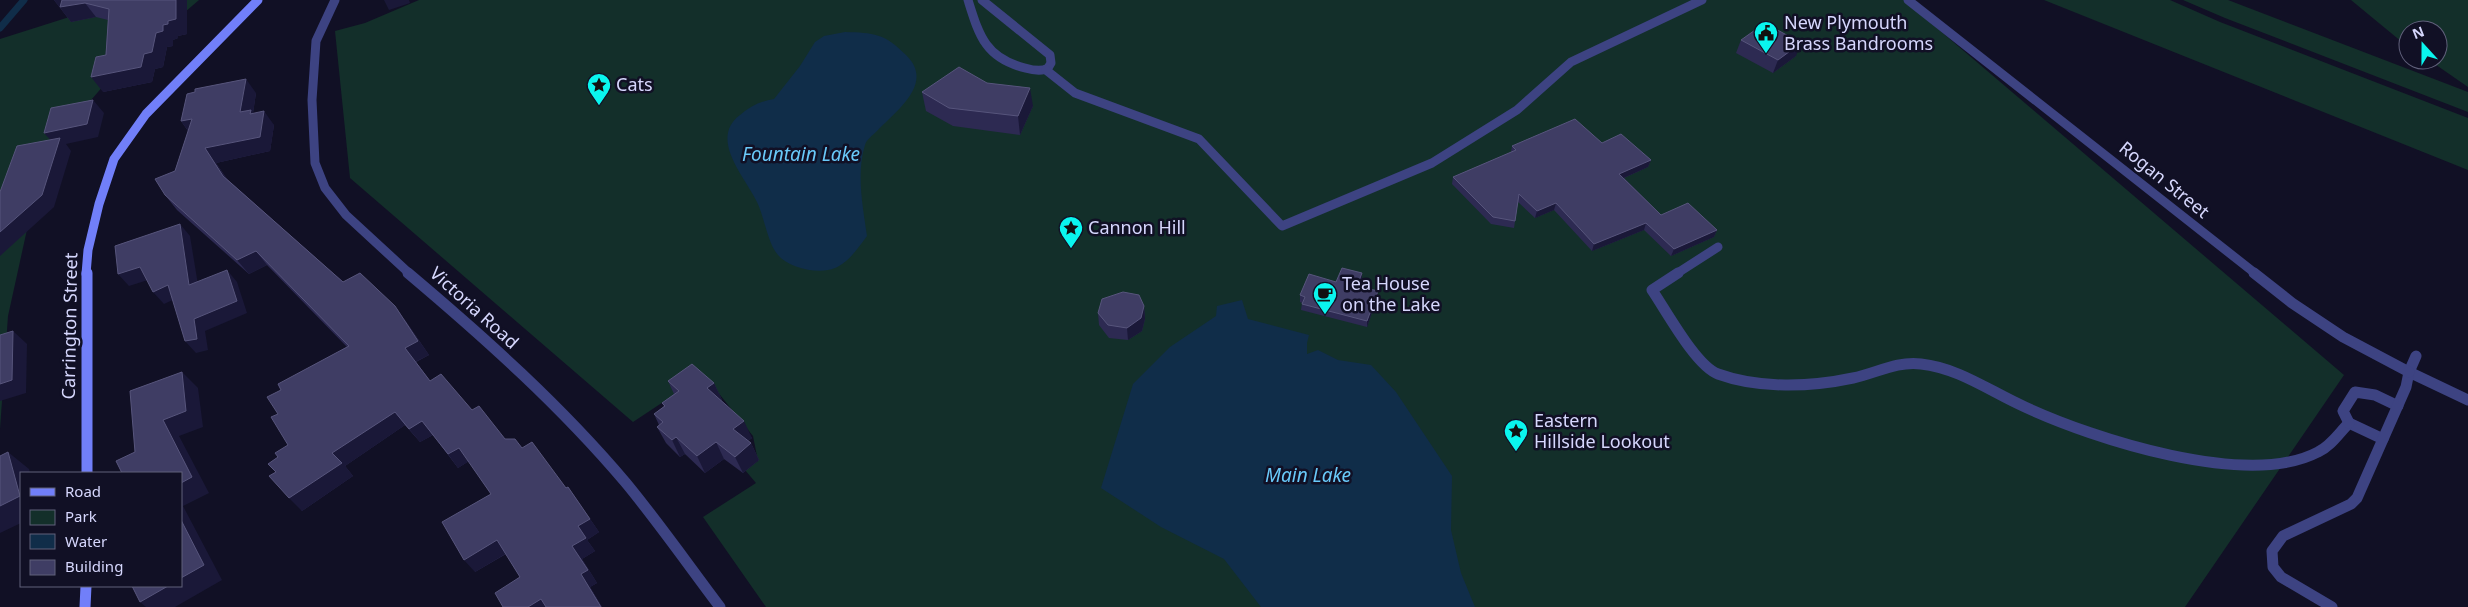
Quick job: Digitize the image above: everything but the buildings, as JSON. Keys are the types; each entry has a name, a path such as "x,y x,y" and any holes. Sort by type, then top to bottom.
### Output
{"main road":[{"name":"Carrington Street","path":"87,472 85,298 88,250 99,204 114,159 146,114 258,0"},
{"path":"85,607 86,587"}],"street":[{"name":"Victoria Road","path":"335,0 316,41 312,100 315,163 325,188 346,216 477,332 551,402 626,483 720,607"},
{"path":"968,0 982,40 992,51 1028,70 1046,70 1076,93 1199,139 1282,226 1432,163 1518,110 1571,62 1702,0"},
{"path":"982,0 1050,55 1052,63 1046,70"},
{"name":"Rogan Street","path":"1908,0 2292,303 2343,338 2468,400"},
{"path":"1718,247 1652,290 1703,366 1711,373 1724,377 1767,384 1818,384 1854,378 1907,363 1927,364 1951,373 2026,408 2107,439 2187,457 2246,466 2303,458 2325,448 2349,423"},
{"path":"2332,607 2281,577 2273,567 2272,551 2283,536 2351,504 2357,498 2406,387 2409,372 2416,356"},
{"path":"2383,439 2349,423 2343,411 2355,392 2375,396 2397,408"}],"green space":[{"path":"123,0 199,0 117,70 66,129 28,225 8,316 0,429 0,39"},
{"path":"419,0 1904,0 2344,375 2185,607 766,607 703,517 756,483 745,470 758,461 753,436 704,375 633,422 350,178 335,31 365,23"},
{"path":"2044,0 2170,0 2220,22 2468,118 2468,170"},
{"path":"2183,0 2228,0 2398,65 2398,70 2411,70 2468,92 2468,112"},
{"path":"2351,0 2468,0 2468,87 2443,70 2448,70 2448,20 2398,20 2398,39"}],"water":[{"name":"Fountain Lake","path":"845,32 871,34 885,38 906,55 914,65 917,76 910,96 868,139 865,145 862,156 861,179 867,236 853,254 840,266 821,271 805,269 789,264 775,250 757,202 732,158 728,147 728,135 731,125 740,115 756,104 774,99 800,66 815,42 824,36"},
{"name":"Main Lake","path":"1242,300 1248,319 1309,335 1307,354 1318,350 1338,360 1371,365 1396,392 1452,476 1451,530 1461,573 1475,607 1261,607 1224,559 1161,527 1101,488 1133,384 1170,347 1216,316 1217,306"}],"waterway":[{"path":"0,28 24,0"}],"place":[{"name":"New Plymouth Brass Bandrooms","path":"1766,54"},
{"name":"Cats","path":"599,106"},
{"name":"Cannon Hill","path":"1071,249"},
{"name":"Tea House on the Lake","path":"1325,315"},
{"name":"Eastern Hillside Lookout","path":"1516,452"}]}
